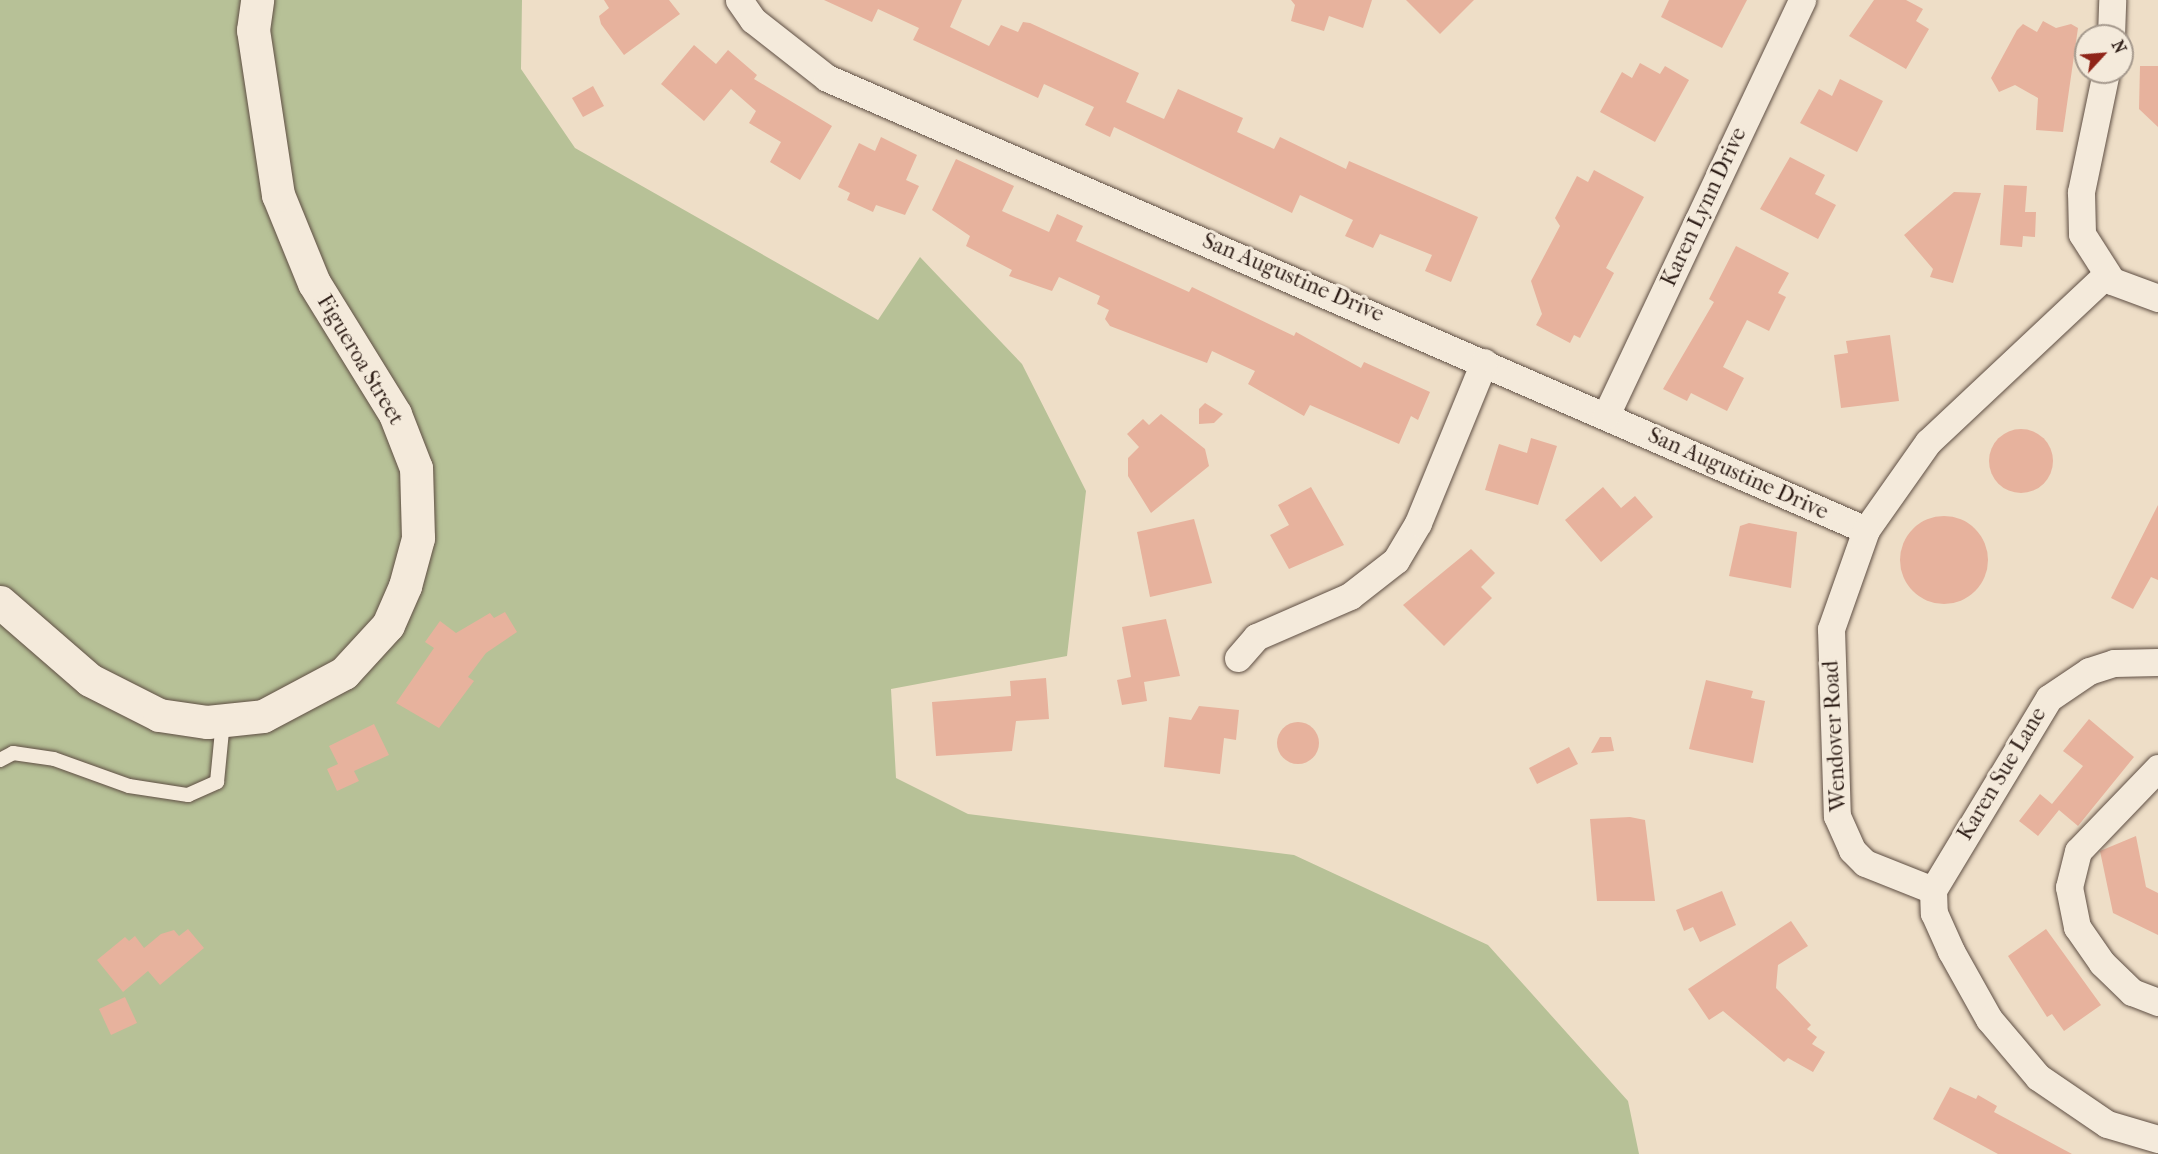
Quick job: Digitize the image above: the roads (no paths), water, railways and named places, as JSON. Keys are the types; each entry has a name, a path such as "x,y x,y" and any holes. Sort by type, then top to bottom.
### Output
{"street":[{"name":"Figueroa Street","path":"0,602 90,680 159,715 223,720 263,716 344,673 388,625 418,538 416,468 395,414 314,283 278,195 253,30 257,0"},
{"name":"San Augustine Drive","path":"739,0 753,21 826,78 1606,415 1866,530"},
{"name":"Karen Lynn Drive","path":"1606,415 1803,0"},
{"path":"2111,24 2112,0"},
{"path":"2104,84 2079,212 2082,234 2106,275 2128,291 2158,298"},
{"name":"Wendover Road","path":"1933,890 1865,863 1852,850 1837,816 1831,629 1866,530 1928,442 2106,275"},
{"path":"1238,658 1256,637 1350,596 1396,560 1418,523 1484,362"},
{"name":"Karen Sue Lane","path":"1933,890 2049,698 2089,671 2114,663 2158,662"},
{"path":"2158,768 2079,851 2069,887 2077,927 2102,963 2132,992 2158,1002"},
{"path":"1933,890 1934,913 1951,951 2012,1049 2075,1105 2141,1138 2158,1139"}],"lane":[{"path":"0,760 14,753 54,759 129,786 188,795 217,782 223,720"}]}
